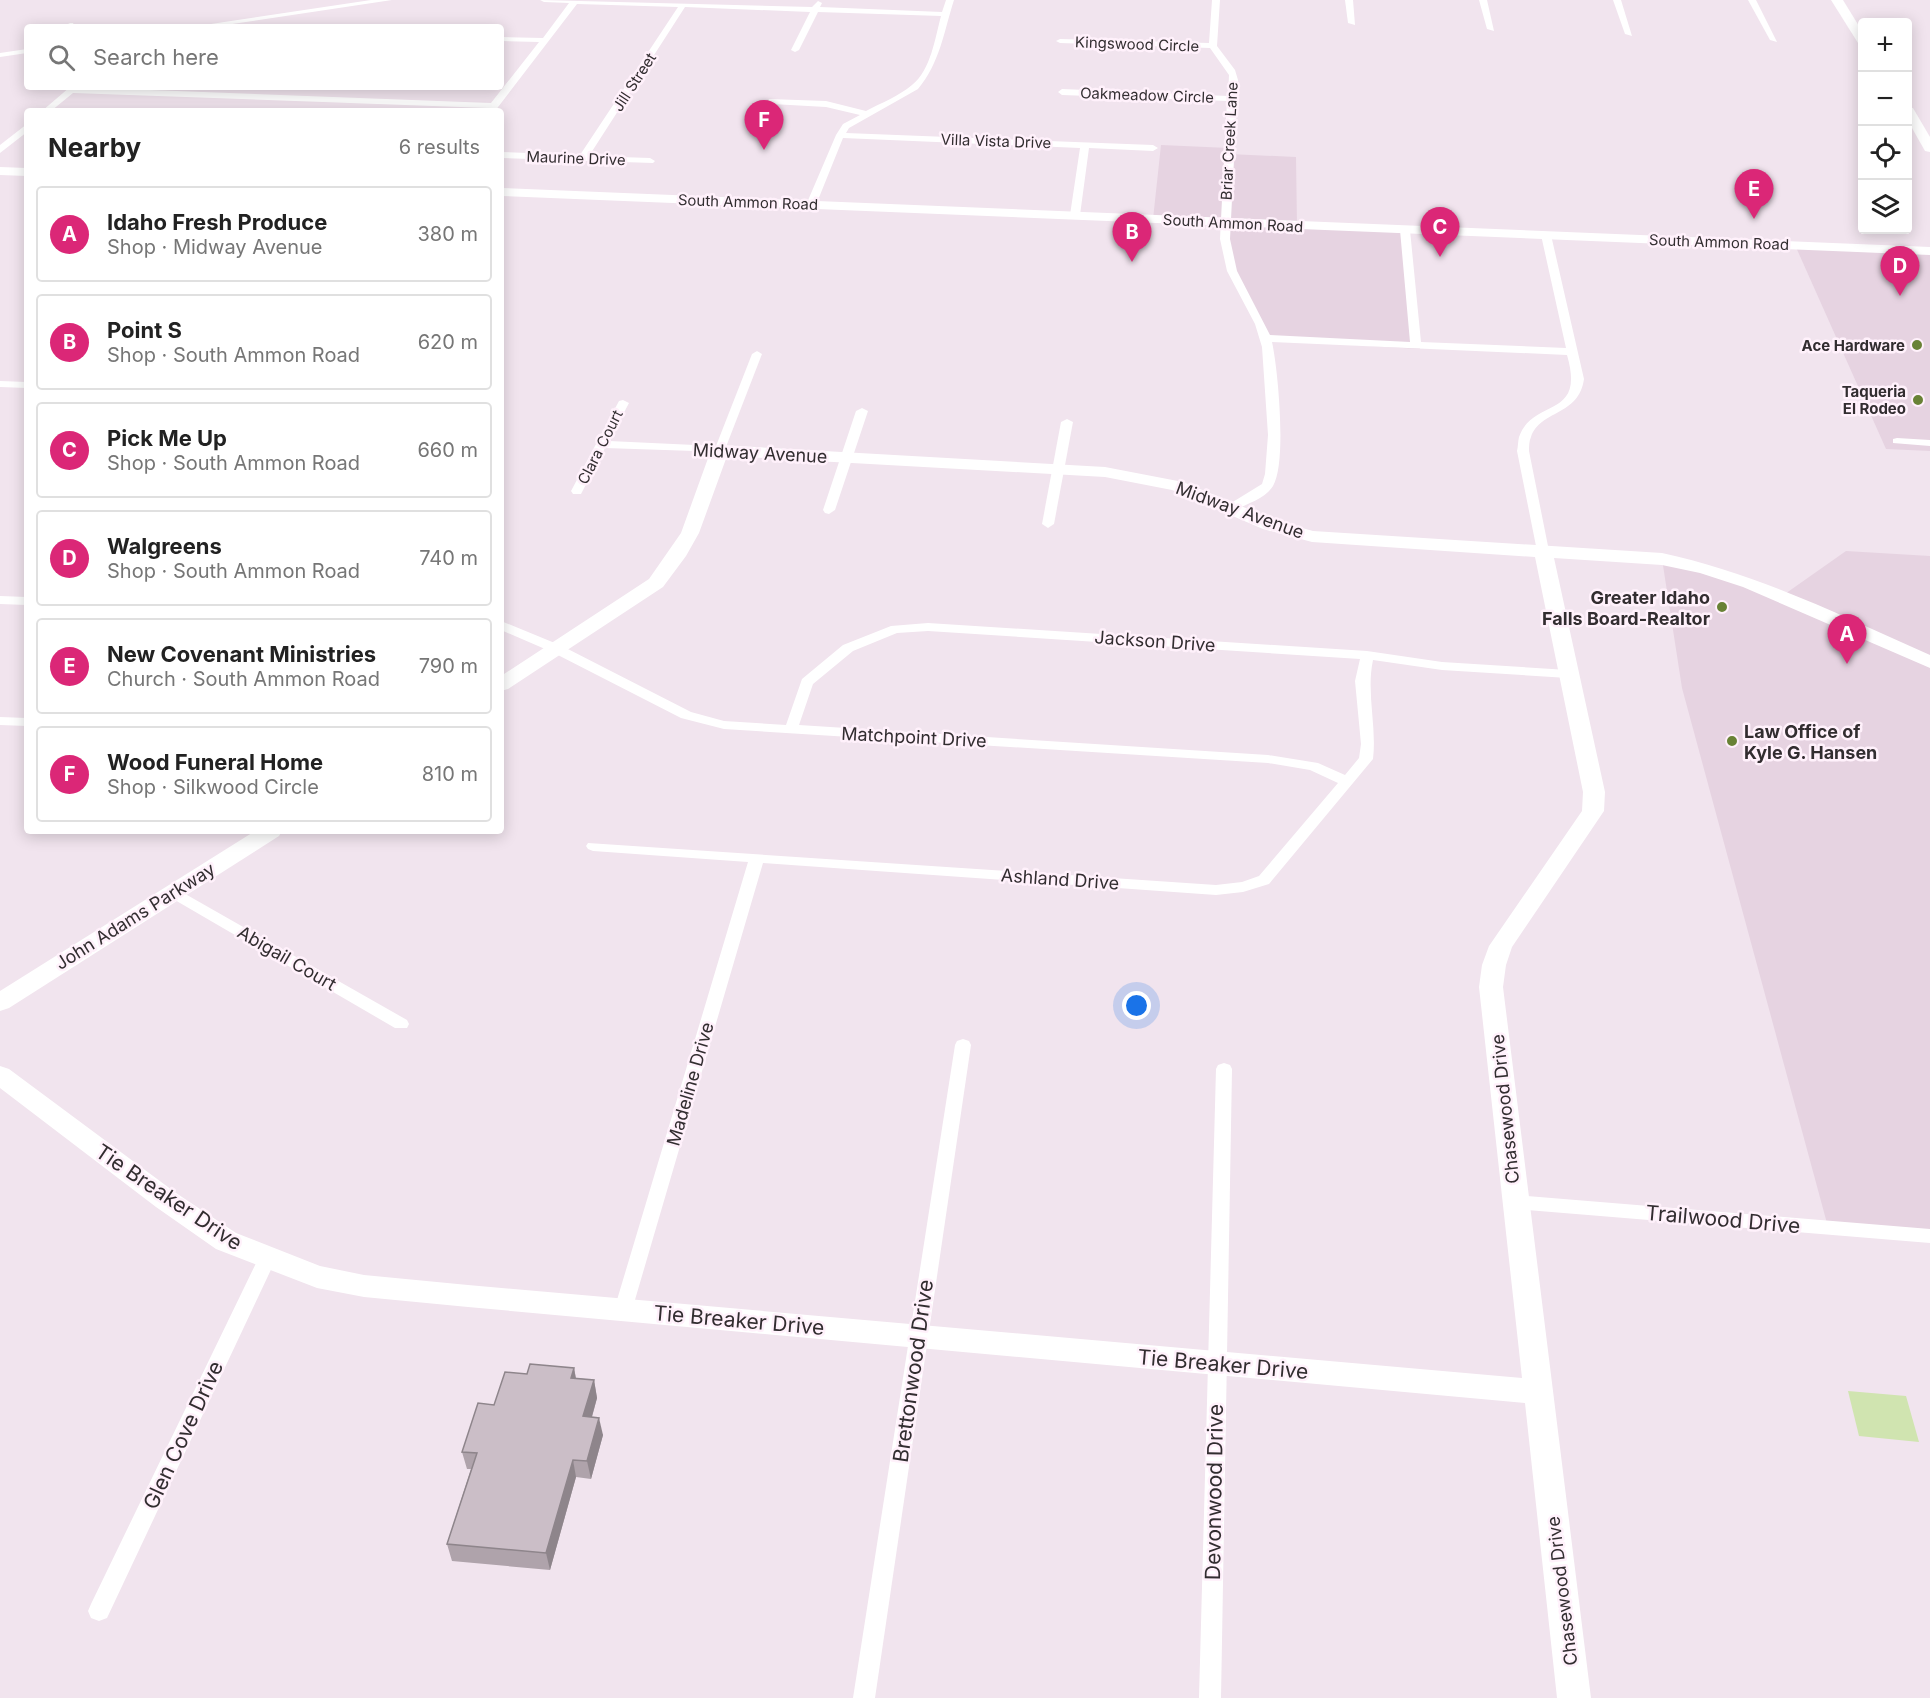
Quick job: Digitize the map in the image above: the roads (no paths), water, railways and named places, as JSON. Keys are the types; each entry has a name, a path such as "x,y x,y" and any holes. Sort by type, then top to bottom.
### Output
{"street":[{"path":"315,0 321,8"},
{"path":"215,24 388,0"},
{"path":"544,0 945,14"},
{"path":"795,50 819,0"},
{"path":"811,205 840,135 846,126 864,113 915,87 921,81 929,68 950,0"},
{"path":"1213,46 1216,0"},
{"path":"1349,0 1352,23"},
{"path":"1483,0 1491,29"},
{"path":"1617,0 1629,34"},
{"path":"1752,0 1774,39"},
{"path":"1837,0 1858,32"},
{"path":"154,90 492,108 574,1"},
{"name":"Jill Street","path":"583,158 683,5"},
{"path":"504,39 543,40"},
{"name":"Kingswood Circle","path":"1060,41 1213,46"},
{"name":"Briar Creek Lane","path":"1213,46 1216,53 1233,71 1225,222 1226,250 1235,278 1265,338 1271,363 1273,469 1268,485 1257,494 1229,508"},
{"path":"0,55 24,51"},
{"path":"50,108 71,90"},
{"name":"Oakmeadow Circle","path":"1062,92 1232,99"},
{"path":"772,101 826,104 864,113"},
{"path":"1912,118 1930,148"},
{"path":"0,150 24,129"},
{"path":"0,135 24,136"},
{"name":"Villa Vista Drive","path":"840,135 1153,148"},
{"path":"1074,215 1085,145"},
{"name":"Maurine Drive","path":"504,155 650,161"},
{"path":"0,171 24,172"},
{"name":"South Ammon Road","path":"504,192 1930,251"},
{"path":"1405,230 1416,345"},
{"path":"1543,551 1523,450 1525,436 1535,424 1571,399 1577,391 1578,380 1546,235"},
{"path":"1265,338 1572,351"},
{"path":"504,683 656,583 690,533 758,354"},
{"path":"0,384 24,385"},
{"name":"Clara Court","path":"577,491 623,403"},
{"path":"829,510 862,411"},
{"path":"1048,524 1066,422"},
{"path":"1897,441 1930,443"},
{"name":"Midway Avenue","path":"603,444 1105,472 1177,486 1270,525 1312,536 1357,541 1642,556 1705,568 1750,583 1930,662"},
{"name":"Chasewood Drive","path":"1543,551 1594,792 1593,811 1501,946 1494,965 1491,987 1574,1698"},
{"path":"0,600 24,602"},
{"name":"Matchpoint Drive","path":"504,626 557,649 686,715 724,725 1268,759 1313,766 1346,781"},
{"name":"Jackson Drive","path":"791,729 807,682 848,648 896,629 940,628 1367,655 1442,666 1568,674"},
{"name":"Ashland Drive","path":"593,846 1216,890 1243,887 1264,880 1366,759 1368,744 1362,681 1367,655"},
{"path":"0,721 24,722"},
{"name":"John Adams Parkway","path":"0,1002 266,834"},
{"name":"Madeline Drive","path":"623,1310 757,858"},
{"name":"Abigail Court","path":"173,892 402,1024"},
{"name":"Brettonwood Drive","path":"864,1698 963,1045"},
{"name":"Devonwood Drive","path":"1210,1698 1224,1069"},
{"name":"Tie Breaker Drive","path":"0,1075 226,1241 267,1259 318,1277 364,1286 1538,1392"},
{"name":"Trailwood Drive","path":"1516,1202 1930,1236"},
{"name":"Glen Cove Drive","path":"99,1611 267,1259"}],"place":[{"name":"Wood Funeral Home","path":"764,150"},
{"name":"New Covenant Ministries","path":"1754,219"},
{"name":"Pick Me Up","path":"1440,257"},
{"name":"Point S","path":"1132,262"},
{"name":"Walgreens","path":"1900,296"},
{"name":"Ace Hardware","path":"1917,345"},
{"name":"Taqueria El Rodeo","path":"1918,400"},
{"name":"Greater Idaho Falls Board-Realtor","path":"1722,607"},
{"name":"Idaho Fresh Produce","path":"1847,664"},
{"name":"Law Office of Kyle G. Hansen","path":"1732,741"}]}
